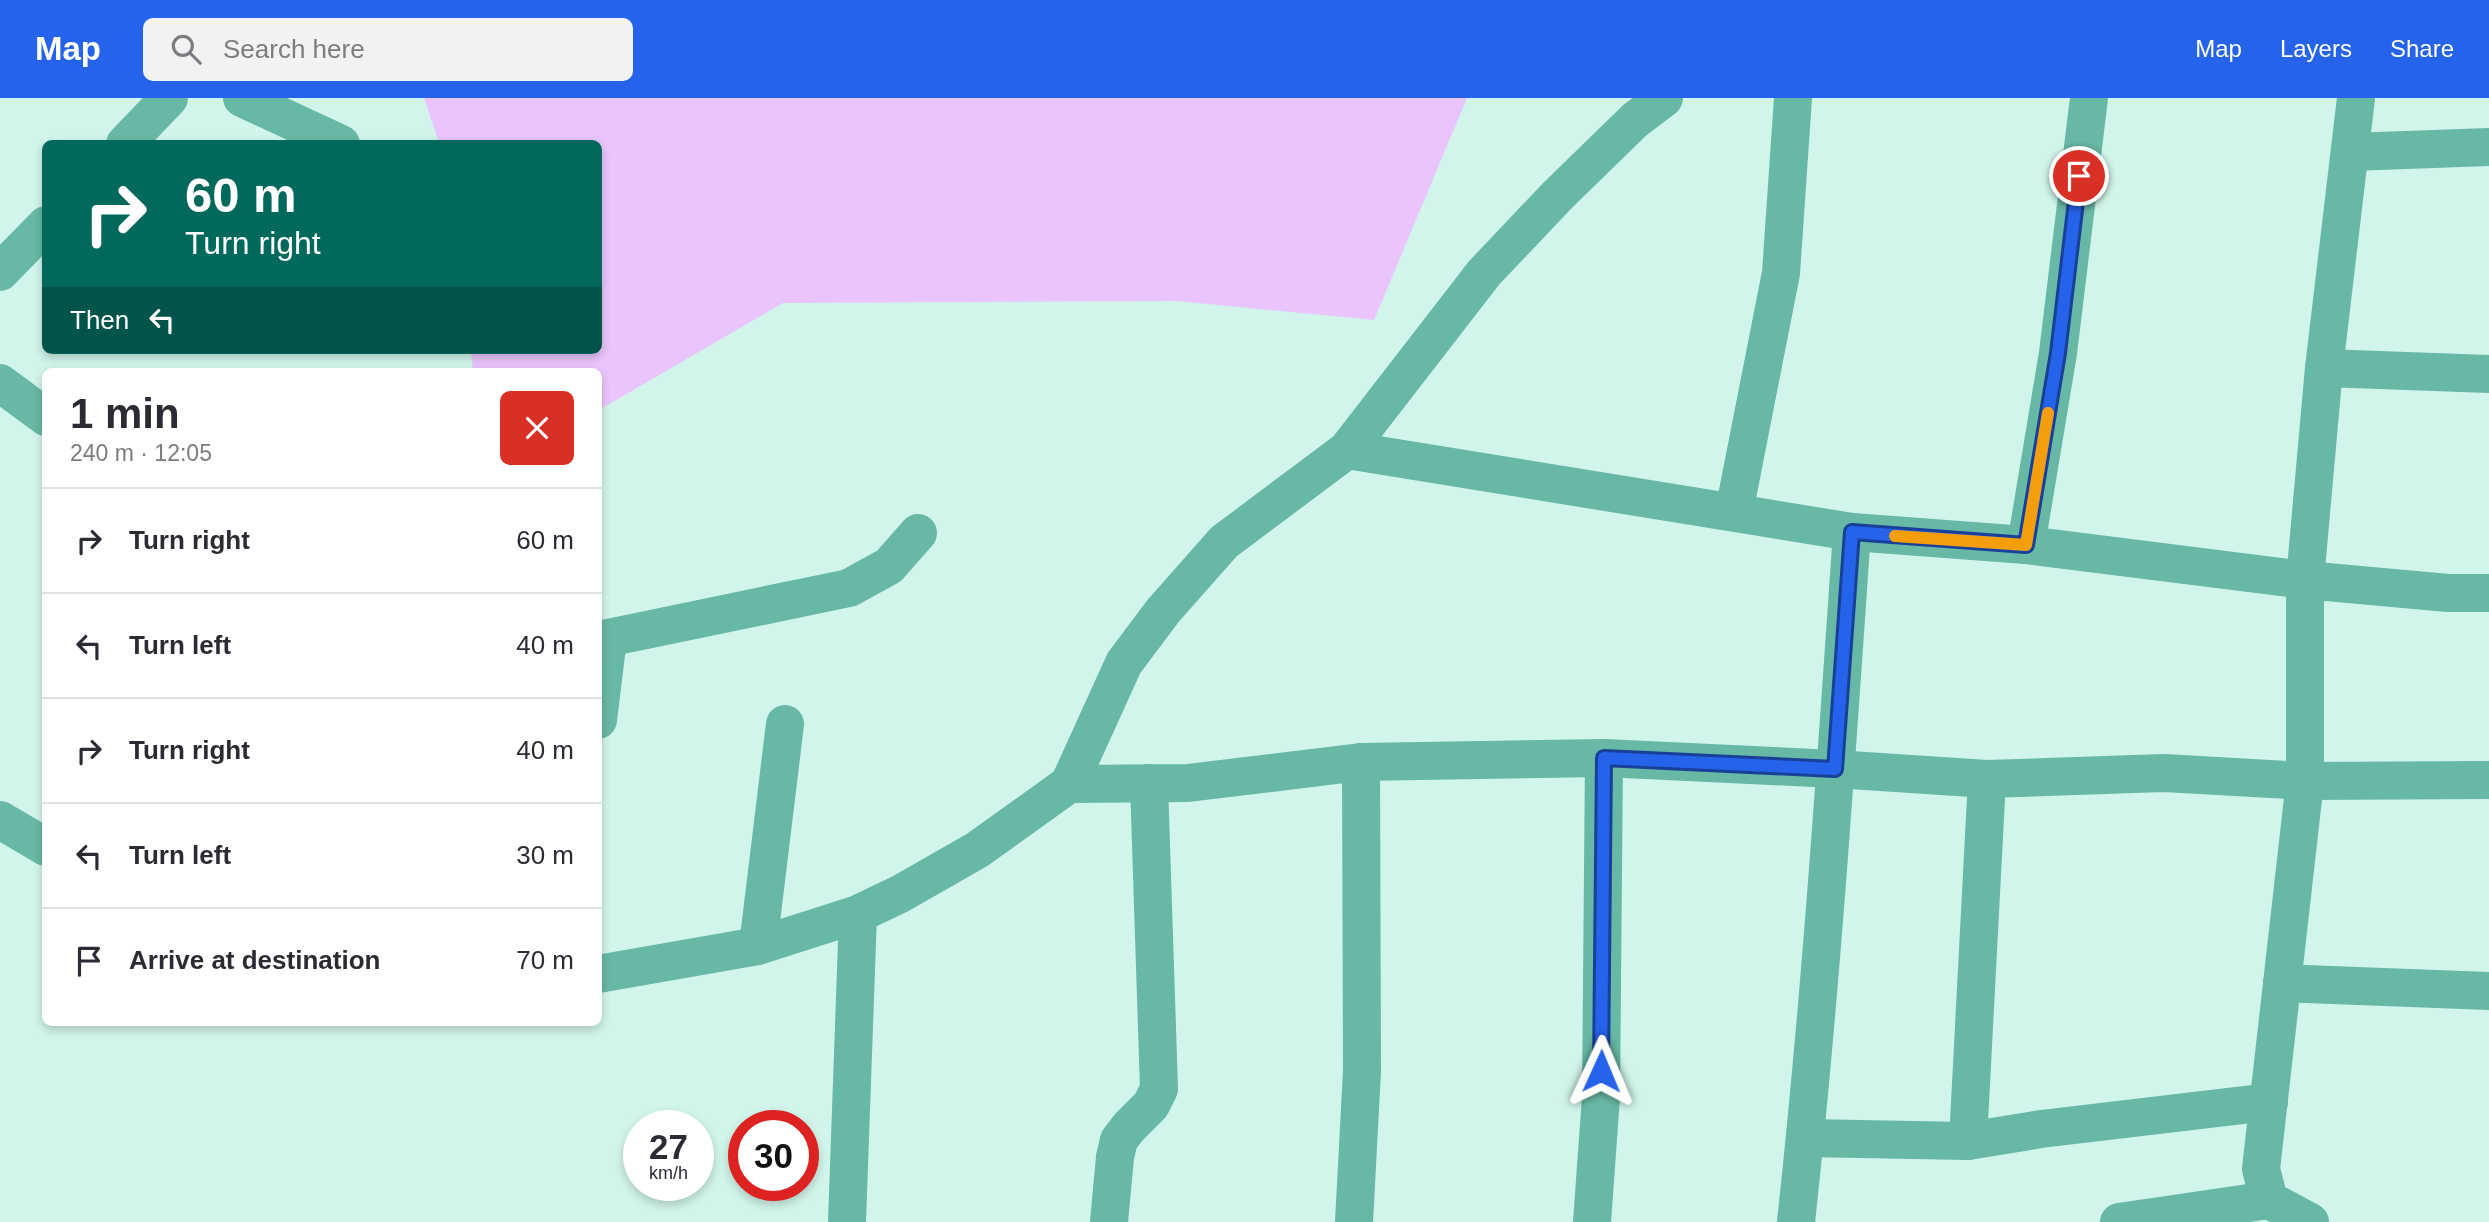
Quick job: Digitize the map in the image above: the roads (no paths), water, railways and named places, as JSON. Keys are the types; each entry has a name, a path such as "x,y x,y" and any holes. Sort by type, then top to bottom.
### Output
{"street":[{"path":"129,140 169,98"},
{"path":"242,98 332,140"},
{"path":"602,973 758,946 858,914 900,894 977,850 1069,784 1124,663 1163,611 1224,542 1347,450 1484,273 1634,120 1664,98"},
{"path":"1734,512 1781,273 1793,98"},
{"path":"2026,545 2058,353 2089,98"},
{"path":"2269,1200 2261,1170 2305,782 2305,580 2324,368 2356,98"},
{"path":"2351,152 2489,147"},
{"path":"0,272 42,229"},
{"path":"2324,368 2489,374"},
{"path":"0,383 42,414"},
{"path":"1347,450 1852,532 2026,545 2305,580 2448,593 2489,593"},
{"path":"1796,1222 1835,769 1852,532"},
{"path":"603,639 849,588 889,566 918,533"},
{"path":"758,946 785,724"},
{"path":"1069,784 1188,783 1361,762 1604,758 1987,779 2164,773 2305,782 2489,780"},
{"path":"1592,1222 1601,1097 1604,758"},
{"path":"1354,1222 1362,1070 1361,762"},
{"path":"1968,1141 1987,779"},
{"path":"1109,1222 1119,1140 1151,1105 1159,1088 1149,783"},
{"path":"0,820 42,845"},
{"path":"847,1222 858,914"},
{"path":"2282,983 2489,991"},
{"path":"1805,1138 1968,1141 2041,1129 2269,1102"},
{"path":"2119,1222 2269,1200 2310,1222"}]}
